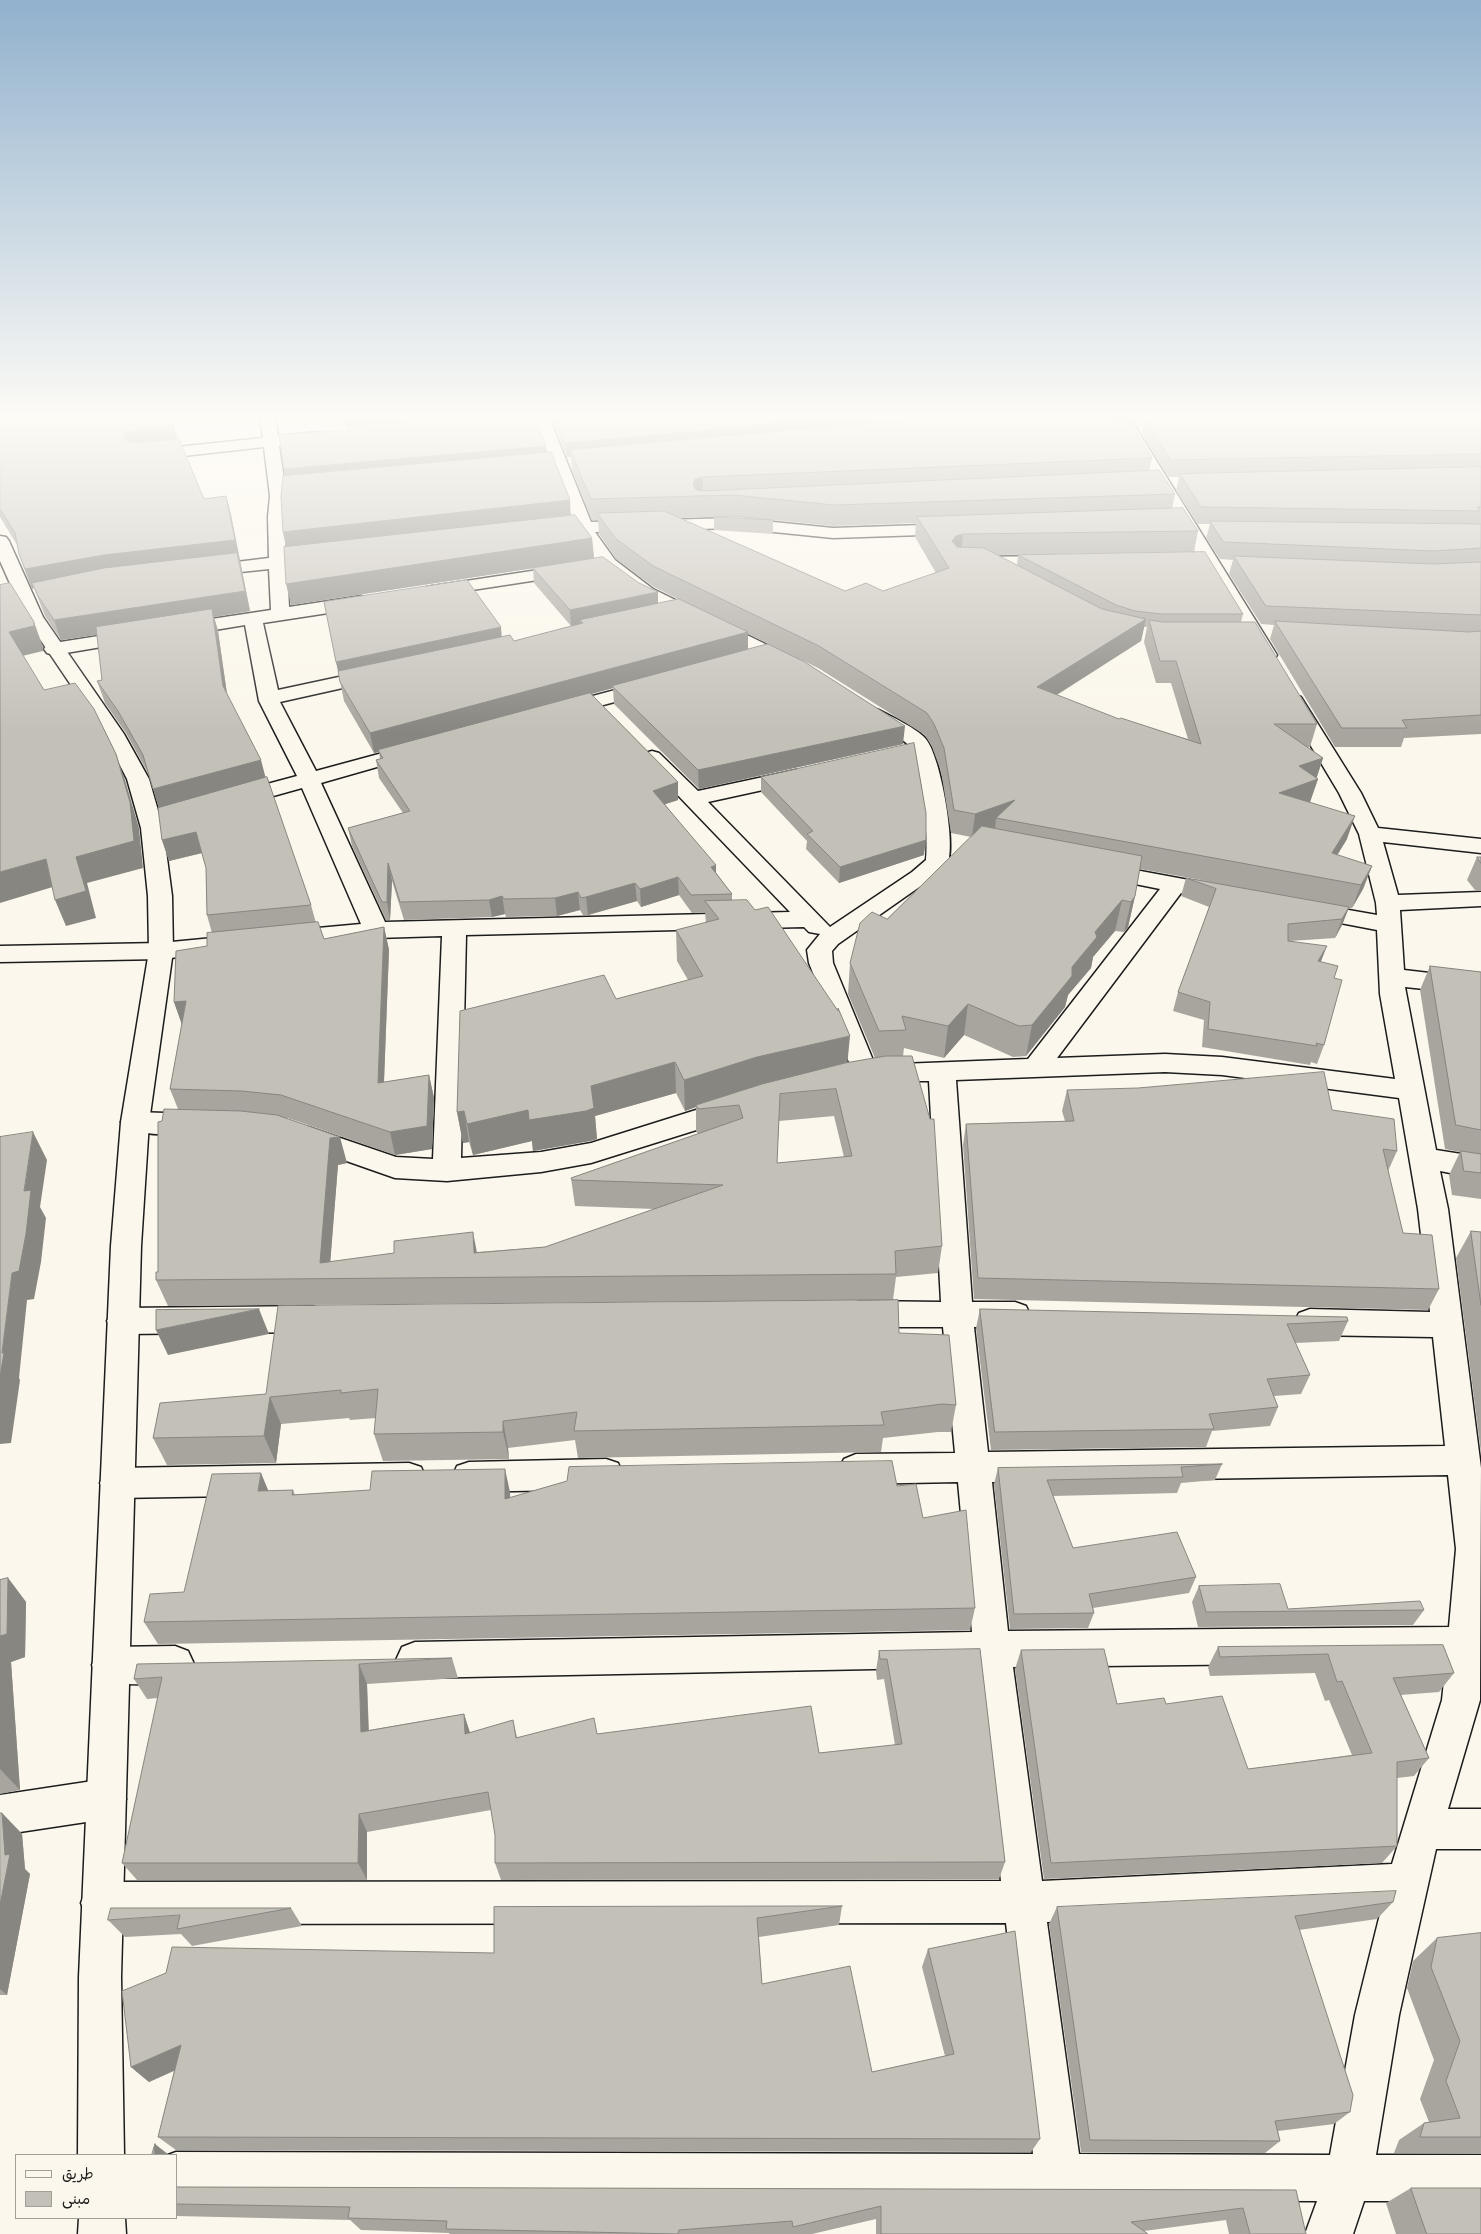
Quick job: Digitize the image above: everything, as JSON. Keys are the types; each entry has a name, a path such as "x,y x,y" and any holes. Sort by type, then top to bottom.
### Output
{"street":[{"path":"276,524 280,614"},
{"path":"535,533 585,527 687,524"},
{"path":"746,524 833,533 970,529"},
{"path":"1186,524 1255,634 1350,793 1370,834 1388,914 1392,977 1410,1090 1425,1158 1433,1209 1462,1460 1474,1505 1474,1549 1462,1700 1422,1829 1408,1884 1377,2015 1350,2177 1329,2234"},
{"path":"585,527 589,539 610,564 647,593 810,674"},
{"path":"0,541 33,596 54,649 114,734 160,822 159,887 161,951 135,1122 126,1246 100,1977 102,2154"},
{"path":"191,572 337,556"},
{"path":"961,562 1073,560"},
{"path":"986,562 1020,580"},
{"path":"416,593 610,564"},
{"path":"54,649 377,599"},
{"path":"652,616 681,610"},
{"path":"253,618 270,698 269,701 309,779 376,930"},
{"path":"742,661 771,653"},
{"path":"270,698 398,670"},
{"path":"540,717 604,708 665,682"},
{"path":"854,701 917,741 913,750 927,761 947,841 934,866 829,939 819,950 821,963 854,1077 883,1072 1165,1063 1212,1065 1410,1090"},
{"path":"638,743 829,939"},
{"path":"216,806 434,745"},
{"path":"693,800 817,772"},
{"path":"1370,834 1481,846"},
{"path":"1081,866 1244,897"},
{"path":"1036,1067 1176,884"},
{"path":"1292,906 1388,914 1481,899"},
{"path":"0,954 161,951 376,930 810,920"},
{"path":"446,1170 454,928"},
{"path":"1392,977 1481,987"},
{"path":"942,1070 957,1313 992,1649 1058,2177"},
{"path":"288,1130 395,1167 446,1170 541,1162 591,1153 757,1100"},
{"path":"135,1122 222,1125"},
{"path":"1425,1158 1481,1168"},
{"path":"828,1314 957,1313 1047,1315"},
{"path":"123,1321 342,1319"},
{"path":"1287,1321 1446,1325"},
{"path":"824,1470 1462,1460"},
{"path":"117,1484 635,1474"},
{"path":"378,1660 992,1649 1466,1644"},
{"path":"111,1665 210,1663"},
{"path":"0,1815 106,1799"},
{"path":"1422,1829 1481,1830"},
{"path":"102,1903 1024,1902 1408,1884"},
{"path":"178,2175 1481,2178"},
{"path":"102,2219 102,2234"}],"building":[{"path":"10,524 232,524 235,540 104,555 25,569 19,554 15,533"},
{"path":"283,524 352,524 283,532"},
{"path":"491,524 582,524 592,538 286,584 284,547"},
{"path":"605,524 694,524 845,591 866,583 883,591 949,568 922,524 1194,524 1198,531 963,534 956,536 952,541 957,547 984,548 1102,609 1146,619 1037,687 1119,719 1121,718 1201,744 1176,661 1160,661 1149,620 1163,622 1255,622 1317,724 1274,724 1323,758 1299,766 1318,779 1279,793 1355,816 1332,853 1372,866 1361,885 996,818 1015,800 975,814 954,810 944,748 927,713 819,646 653,566 615,538"},
{"path":"1212,524 1481,524 1481,548 1433,551 1224,542"},
{"path":"1205,552 1243,614 1161,614 1135,611 1116,605 1018,555"},
{"path":"237,553 245,591 54,620 32,583 104,568"},
{"path":"1234,556 1433,564 1481,562 1481,615 1266,606"},
{"path":"603,557 639,583 658,592 570,610 533,568"},
{"path":"467,580 501,627 336,662 324,602"},
{"path":"10,583 34,622 34,626 9,632 44,690 75,683 94,709 116,754 130,802 134,841 76,857 86,891 55,900 46,859 0,872 0,585"},
{"path":"679,599 748,632 370,733 340,682 338,671 510,635 514,641 583,623 580,620"},
{"path":"212,609 223,686 261,760 153,789 143,755 118,711 97,681 102,680 96,627"},
{"path":"1275,621 1469,632 1481,631 1481,715 1402,720 1407,728 1342,728"},
{"path":"768,644 803,661 905,726 698,770 612,686"},
{"path":"590,693 678,782 653,791 716,865 711,867 732,894 691,895 678,877 640,889 635,883 581,898 578,892 555,898 504,899 502,896 489,900 400,902 388,863 387,902 382,902 348,828 410,811 376,760 383,758 378,750"},
{"path":"914,743 926,813 926,840 840,867 807,834 813,831 761,777"},
{"path":"267,777 311,905 207,915 206,868 196,832 162,840 158,808"},
{"path":"982,826 1142,856 1135,896 1131,902 1122,900 1095,932 1097,937 1072,967 1072,976 1032,1025 1019,1026 968,1004 948,1026 902,1016 906,1030 879,1031 850,963 860,923 872,912 887,919"},
{"path":"1186,878 1349,907 1342,919 1288,924 1288,941 1327,946 1318,961 1338,966 1334,978 1342,980 1324,1045 1316,1043 1317,1046 1208,1029 1210,1002 1178,992 1216,889"},
{"path":"747,900 755,910 768,907 838,1011 838,1008 850,1036 757,1057 684,1080 675,1062 591,1086 594,1108 586,1111 529,1120 528,1110 467,1124 464,1111 457,1112 460,1011 604,975 616,999 703,976 676,930 719,919 705,901"},
{"path":"318,922 324,939 384,927 378,1083 429,1075 427,1126 390,1132 281,1095 242,1091 170,1089 186,1001 174,1002 176,951 207,946 207,933"},
{"path":"1430,966 1481,972 1481,1130 1456,1125"},
{"path":"886,1056 912,1056 930,1119 934,1119 942,1246 895,1251 896,1274 156,1280 156,1272 158,1272 158,1122 162,1121 164,1109 241,1111 277,1115 340,1137 330,1138 320,1263 394,1253 394,1241 473,1232 474,1253 545,1247 723,1185 572,1180 571,1178 743,1118 739,1105 698,1109 696,1105 762,1084 845,1063","holes":["836,1089 852,1156 777,1163 780,1094"]},
{"path":"1324,1072 1332,1110 1394,1119 1397,1151 1383,1149 1403,1233 1432,1235 1439,1289 978,1278 966,1124 1074,1121 1067,1090 1138,1088"},
{"path":"33,1132 24,1191 31,1190 26,1234 19,1271 12,1273 0,1377 0,1137"},
{"path":"1461,1151 1481,1154 1481,1173 1464,1171"},
{"path":"1471,1231 1481,1232 1481,1305"},
{"path":"898,1300 899,1333 949,1335 956,1405 942,1404 881,1412 884,1425 574,1431 577,1412 503,1421 503,1432 374,1434 378,1389 341,1393 341,1390 270,1397 264,1436 153,1438 160,1403 266,1394 278,1306"},
{"path":"259,1309 156,1330 156,1310"},
{"path":"980,1309 1347,1317 1348,1321 1287,1324 1310,1375 1267,1379 1278,1407 1209,1414 1214,1429 995,1432"},
{"path":"892,1461 897,1486 916,1484 923,1518 966,1510 975,1608 144,1622 150,1594 184,1592 212,1474 261,1473 258,1491 293,1490 292,1495 370,1490 372,1471 505,1469 505,1499 567,1481 569,1467"},
{"path":"1222,1464 1181,1467 1183,1477 1047,1480 1073,1548 1177,1532 1196,1577 1089,1594 1094,1613 1014,1614 998,1468"},
{"path":"8,1578 7,1634 0,1636 0,1580"},
{"path":"1280,1584 1288,1609 1420,1601 1424,1610 1206,1612 1199,1586"},
{"path":"1443,1645 1454,1673 1393,1678 1429,1758 1397,1762 1397,1846 1051,1863 1021,1650 1104,1649 1117,1704 1164,1698 1166,1704 1222,1696 1248,1769 1372,1753 1342,1681 1337,1682 1328,1654 1220,1657 1218,1647"},
{"path":"980,1649 1005,1862 495,1863 495,1835 488,1792 359,1814 358,1863 122,1863 162,1677 134,1679 137,1664 452,1658 359,1664 361,1732 464,1714 465,1734 513,1720 516,1738 594,1718 597,1734 811,1706 819,1753 902,1744 887,1659 880,1659 879,1651"},
{"path":"0,1813 2,1813 5,1855 10,1854 0,1905"},
{"path":"1396,1891 1393,1902 1295,1916 1353,2095 1350,2112 1275,2121 1280,2141 1090,2140 1057,1907"},
{"path":"842,1906 757,1918 762,1984 850,1966 872,2072 954,2054 928,1949 1015,1931 1040,2139 158,2137 181,2045 131,2067 122,1991 166,1973 172,1947 494,1953 494,1907"},
{"path":"111,1908 291,1908 177,1929 180,1915 108,1920"},
{"path":"1481,1933 1481,2137 1420,2137 1424,2123 1460,2118 1446,2081 1460,2041 1431,1967 1437,1938"},
{"path":"178,2187 1296,2190 1306,2234 1250,2234 1243,2208 1131,2222 1148,2234 881,2234 881,2206 793,2227 792,2221 679,2230 678,2234 446,2229 447,2221 348,2218 350,2207 178,2204"},
{"path":"1411,2188 1481,2188 1481,2234 1427,2234"}]}
